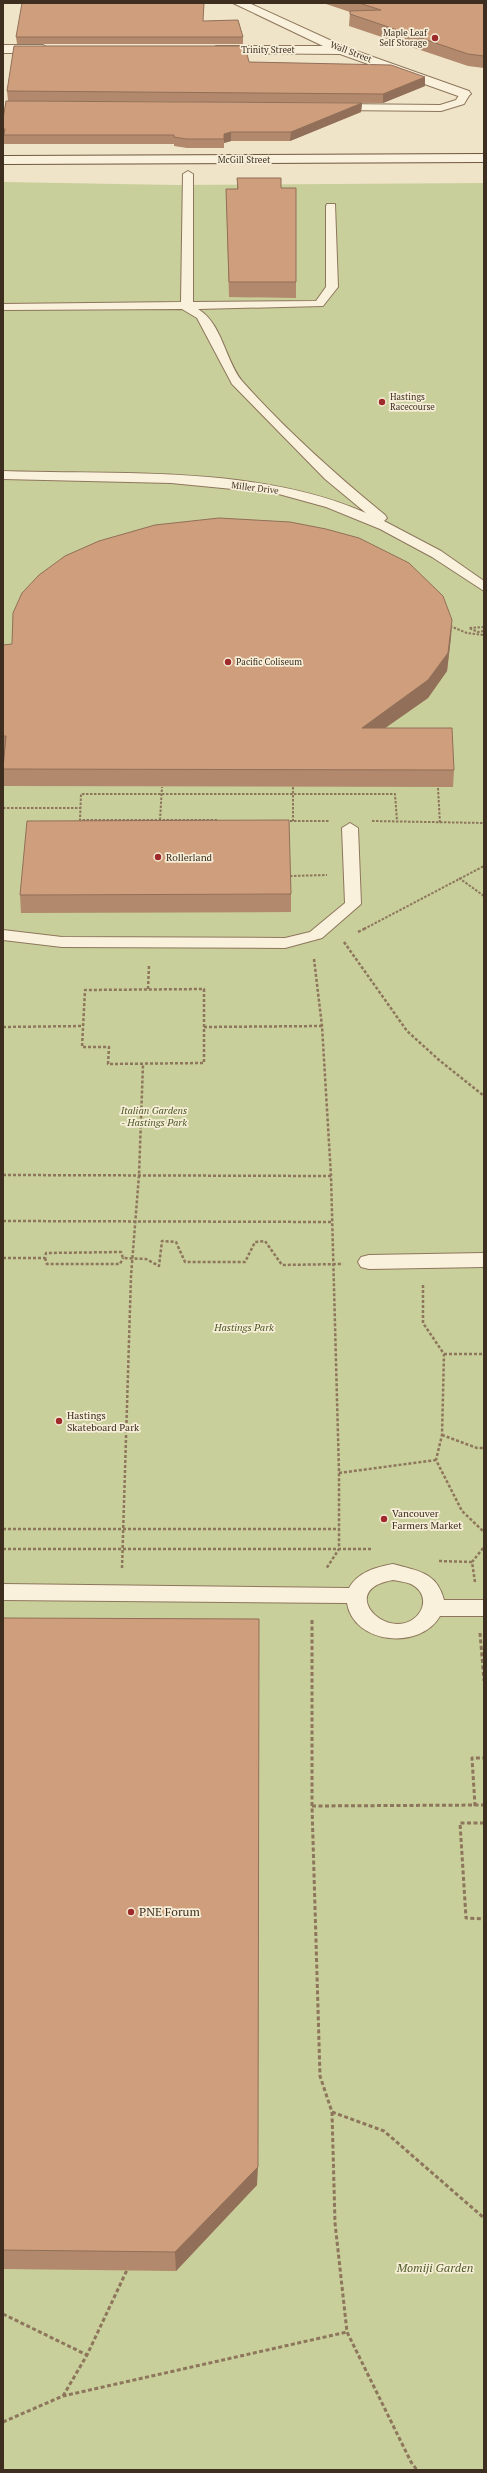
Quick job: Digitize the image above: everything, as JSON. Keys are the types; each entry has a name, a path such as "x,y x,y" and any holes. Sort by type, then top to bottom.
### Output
{"street":[{"name":"Wall Street","path":"239,3 341,50 465,94"},
{"path":"3,49 53,49"},
{"name":"Trinity Street","path":"202,50 341,50"},
{"name":"McGill Street","path":"3,160 484,158"},
{"path":"173,174 204,174"},
{"path":"369,1262 484,1260"}],"lane":[{"path":"330,107 441,108 460,102 465,94"},
{"path":"187,306 188,174"},
{"path":"3,306 319,304 332,287 330,206"},
{"path":"187,306 202,316 236,380 330,476 394,530"},
{"name":"Miller Drive","path":"3,475 174,479 274,489 339,506 394,530 466,573 484,587"},
{"path":"3,935 62,942 286,943 316,935 354,904 350,828"},
{"path":"393,1572 406,1573 427,1584 433,1593 434,1608 426,1622 415,1628 388,1630 375,1626 364,1619 359,1611 357,1596 363,1584 371,1578 393,1572"},
{"path":"3,1592 312,1594 357,1596"},
{"path":"434,1608 481,1608"}],"path":[{"path":"448,625 467,633 484,635"},
{"path":"484,627 468,628 478,632 484,631"},
{"path":"160,820 162,787"},
{"path":"293,787 293,821"},
{"path":"438,788 440,824"},
{"path":"223,820 80,820 81,794 395,794 397,821"},
{"path":"3,808 80,808"},
{"path":"285,821 336,821"},
{"path":"365,821 397,821 440,824 484,823"},
{"path":"404,909 459,878 484,866"},
{"path":"290,876 352,875"},
{"path":"459,878 484,896"},
{"path":"316,935 314,954 322,1026 332,1176 332,1264 340,1529 339,1549 312,1594 312,1806 320,2076 332,2112 335,2223 347,2332 411,2462 417,2470"},
{"path":"342,940 366,971 399,1021 455,1074 484,1096"},
{"path":"148,989 149,963"},
{"path":"148,989 204,989 204,1063 108,1064 109,1047 82,1048 85,990 148,989"},
{"path":"3,1027 83,1026"},
{"path":"204,1027 322,1026"},
{"path":"122,1592 122,1528 127,1456 132,1257 138,1175 143,1064"},
{"path":"3,1176 332,1176"},
{"path":"3,1221 134,1220 333,1222"},
{"path":"123,1258 144,1257 159,1266 162,1242 176,1242 185,1262 246,1262 255,1242 265,1242 282,1265 369,1262"},
{"path":"122,1252 123,1258 120,1264 47,1264 44,1258 46,1253 122,1252"},
{"path":"3,1258 44,1258"},
{"path":"424,1261 423,1323 444,1354 442,1435 436,1460 462,1511 484,1532"},
{"path":"444,1354 484,1354"},
{"path":"442,1435 477,1448 484,1448"},
{"path":"339,1473 436,1460"},
{"path":"3,1528 340,1529"},
{"path":"472,1562 484,1547"},
{"path":"3,1549 339,1549"},
{"path":"481,1608 484,1681"},
{"path":"474,1806 472,1758 484,1758"},
{"path":"312,1806 484,1805"},
{"path":"484,1823 460,1823 466,1918 484,1919"},
{"path":"332,2112 384,2131 484,2218"},
{"path":"63,2396 87,2355 127,2270"},
{"path":"3,2314 87,2355"},
{"path":"3,2422 63,2396 347,2332"}],"green space":[{"name":"Hastings Park","path":"3,182 178,185 484,183 484,2470 3,2470"}],"building":[{"path":"22,3 204,3 203,21 238,20 243,37 16,37"},
{"name":"Maple Leaf Self Storage","path":"359,3 484,3 484,56 468,54 350,14 350,11 381,10"},
{"path":"14,46 245,46 249,62 391,65 425,77 383,94 7,91"},
{"path":"6,101 362,103 291,132 231,132 224,134 224,139 186,139 174,137 174,135 4,135 5,129 3,129 3,119"},
{"path":"237,178 281,178 281,188 296,188 296,282 229,282 226,189 238,189"},
{"name":"Pacific Coliseum","path":"219,518 290,522 326,529 359,538 409,563 443,596 452,620 448,653 428,680 362,728 452,728 454,770 3,769 6,736 3,736 3,645 12,644 13,613 22,593 39,575 65,556 99,541 155,525"},
{"name":"Rollerland","path":"289,820 291,894 20,895 27,821"},
{"name":"PNE Forum","path":"3,1618 259,1619 258,2167 175,2252 3,2250"}],"place":[{"name":"Maple Leaf Self Storage","path":"435,38"},
{"name":"Hastings Racecourse","path":"382,402"},
{"name":"Pacific Coliseum","path":"228,662"},
{"name":"Rollerland","path":"158,857"},
{"name":"Hastings Skateboard Park","path":"59,1421"},
{"name":"Vancouver Farmers Market","path":"384,1519"},
{"name":"PNE Forum","path":"131,1912"}],"park label":[{"name":"Italian Gardens - Hastings Park","path":"154,1116"},
{"name":"Momiji Garden","path":"435,2268"}]}
